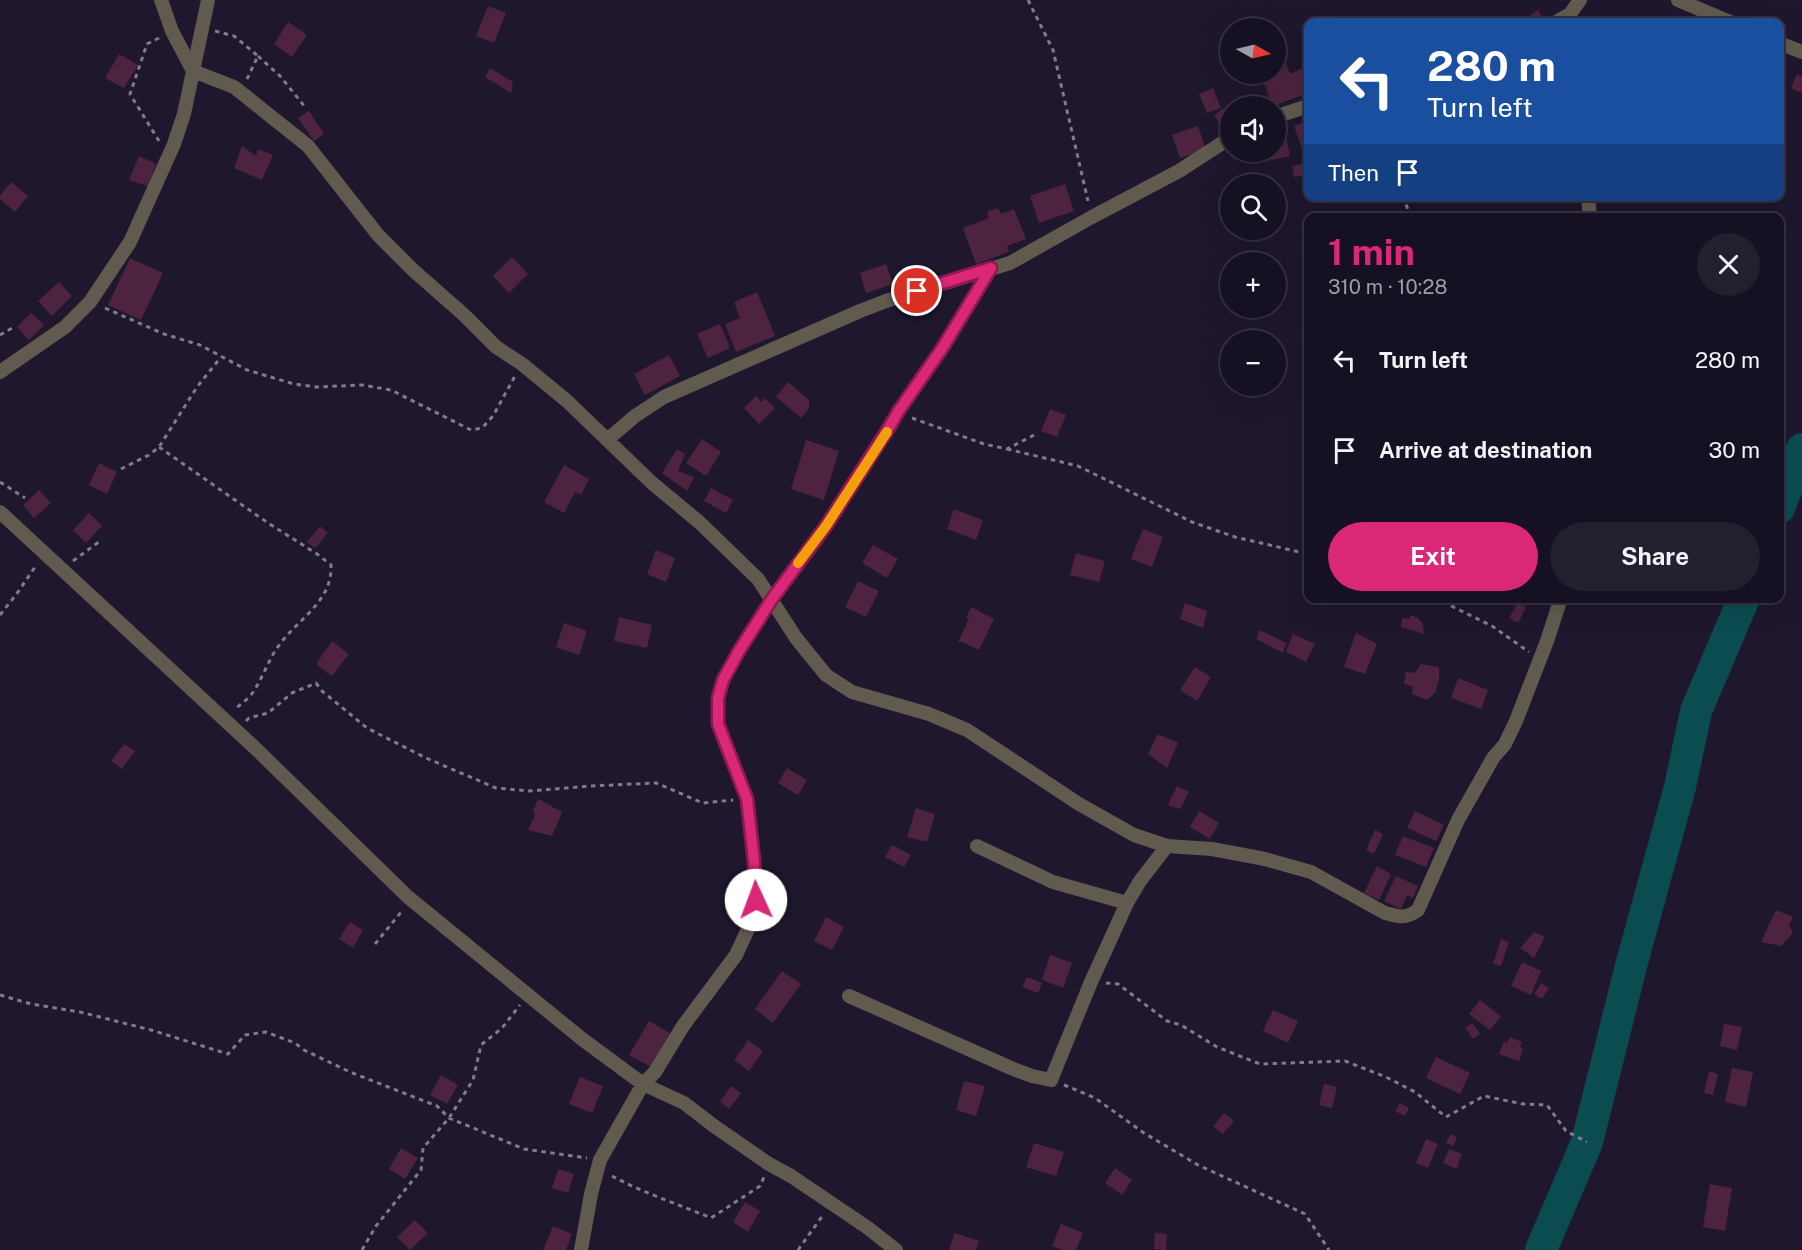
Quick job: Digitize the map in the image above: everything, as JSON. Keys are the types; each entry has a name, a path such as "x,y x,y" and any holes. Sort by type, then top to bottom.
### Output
{"street":[{"path":"161,0 172,30 193,71 234,87 308,146 378,235 496,347 522,364 567,401 652,483 699,522 758,579 796,638 826,675 852,692 929,714 967,730 1079,804 1134,835 1167,846 1212,849 1266,859 1311,872 1385,913 1398,916 1410,915 1418,910 1458,820 1516,721 1559,603"},
{"path":"0,372 65,327 90,302 130,242 164,168 184,114 208,0"},
{"path":"1564,18 1570,14 1580,0"},
{"path":"1678,0 1721,18"},
{"path":"1784,45 1802,52"},
{"path":"1286,113 1304,107"},
{"path":"607,440 634,416 664,397 886,301 1010,263 1179,171 1220,144"},
{"path":"582,1250 591,1194 600,1160 643,1084 655,1072 682,1026 736,955 748,929 756,900 747,799 718,724 718,698 723,680 772,599 826,526 898,412 943,347 991,268"},
{"path":"0,512 236,730 411,900 582,1039 643,1084 684,1103 714,1126 868,1228 896,1250"},
{"path":"977,846 1053,882 1127,903"},
{"path":"849,996 1011,1068 1032,1076 1052,1079 1091,982 1127,903 1140,881 1167,846"}],"path":[{"path":"1028,0 1053,50 1092,217"},
{"path":"202,27 234,36 280,76 304,107"},
{"path":"234,87 247,79 258,56"},
{"path":"135,78 130,94 159,139 164,168"},
{"path":"90,302 164,334 200,345 247,370 294,384 317,387 362,385 392,390 471,430 482,428 493,416 522,364"},
{"path":"0,335 14,327"},
{"path":"121,469 149,455 159,447 197,387 221,357"},
{"path":"898,412 984,444 1078,466 1192,522 1224,533 1304,553"},
{"path":"1007,448 1034,435"},
{"path":"159,447 331,565 328,587 310,613 280,643 254,692 225,720"},
{"path":"0,482 25,498"},
{"path":"62,570 100,541"},
{"path":"0,615 44,553"},
{"path":"1445,603 1492,626 1540,660"},
{"path":"236,730 249,718 268,713 292,693 316,683 322,691 367,728 426,758 496,788 530,790 656,783 703,803 747,799"},
{"path":"375,944 411,900"},
{"path":"1091,982 1118,984 1167,1021 1181,1025 1217,1047 1260,1064 1345,1060 1415,1092 1446,1117 1484,1096 1523,1104 1547,1105 1566,1131 1587,1142"},
{"path":"362,1250 376,1226 421,1170 423,1148 449,1118 473,1080 481,1045 502,1028 529,994"},
{"path":"0,995 31,1004 80,1011 228,1054 245,1035 266,1032 295,1043 304,1050 350,1072 437,1106 449,1118 524,1149 600,1160 609,1175 636,1189 711,1218 760,1186 770,1164"},
{"path":"1052,1079 1095,1098 1144,1133 1198,1165 1305,1214 1329,1250"},
{"path":"798,1250 831,1204"}],"building":[{"path":"488,6 506,13 494,43 476,36"},
{"path":"1538,10 1543,18 1533,18 1531,15"},
{"path":"288,22 307,35 292,57 274,44"},
{"path":"119,54 138,65 124,88 105,78"},
{"path":"1286,63 1290,74 1304,67 1304,94 1286,101 1286,96 1269,96 1264,84 1286,84"},
{"path":"490,68 513,82 511,93 485,77"},
{"path":"1797,74 1802,77 1802,93 1791,88"},
{"path":"1213,88 1220,108 1207,113 1199,94"},
{"path":"309,111 324,134 314,141 298,118"},
{"path":"1220,111 1220,124 1214,115"},
{"path":"1304,122 1304,155 1294,126"},
{"path":"1198,126 1206,150 1180,158 1172,135"},
{"path":"1286,135 1290,156 1286,157"},
{"path":"242,146 256,156 258,149 273,155 262,180 234,168"},
{"path":"139,156 156,164 148,186 129,180"},
{"path":"1304,163 1304,175 1294,177 1292,166"},
{"path":"11,182 28,196 15,212 0,199"},
{"path":"1065,184 1074,211 1039,223 1030,196"},
{"path":"998,208 1001,214 1014,209 1026,239 1007,246 1009,252 976,264 963,228 989,218 987,212"},
{"path":"512,257 528,274 509,293 493,276"},
{"path":"130,258 163,273 141,320 108,305"},
{"path":"886,264 893,284 866,293 860,273"},
{"path":"59,282 72,296 52,316 38,301"},
{"path":"757,292 775,336 736,352 725,324 740,318 734,302"},
{"path":"31,313 44,325 29,340 17,327"},
{"path":"720,324 730,348 708,358 697,334"},
{"path":"669,355 680,376 645,395 634,374"},
{"path":"788,382 809,400 809,409 801,418 776,397"},
{"path":"756,396 761,402 765,398 775,408 759,424 744,408"},
{"path":"1050,409 1066,415 1057,437 1041,431"},
{"path":"702,439 721,452 706,476 686,463"},
{"path":"806,440 839,451 824,500 791,489"},
{"path":"677,449 685,454 678,471 694,477 687,491 662,473"},
{"path":"99,463 117,472 107,494 89,485"},
{"path":"564,465 589,479 581,495 575,492 564,513 544,502"},
{"path":"711,488 733,500 726,513 704,501"},
{"path":"39,490 51,503 34,518 23,505"},
{"path":"954,509 983,520 976,540 947,529"},
{"path":"89,513 102,526 86,543 73,530"},
{"path":"320,526 328,533 315,548 307,542"},
{"path":"1143,529 1163,537 1152,567 1131,559"},
{"path":"873,545 898,559 887,578 862,563"},
{"path":"656,550 675,558 666,582 647,574"},
{"path":"1076,553 1105,561 1099,582 1070,575"},
{"path":"858,581 879,591 866,617 845,607"},
{"path":"1185,603 1207,611 1203,628 1180,619"},
{"path":"1517,603 1526,607 1518,623 1509,618"},
{"path":"971,607 994,619 979,650 958,642 969,619 966,618"},
{"path":"1411,615 1423,624 1424,634 1401,627 1402,618 1409,619"},
{"path":"619,617 652,625 647,648 614,641"},
{"path":"564,623 587,631 579,655 556,647"},
{"path":"1260,630 1286,643 1283,653 1256,639"},
{"path":"1356,633 1377,644 1365,674 1344,667"},
{"path":"1293,634 1315,644 1306,662 1286,652"},
{"path":"332,641 349,654 332,676 316,664"},
{"path":"1421,664 1439,667 1439,679 1435,693 1427,700 1412,694 1413,686 1404,684 1406,671 1415,673"},
{"path":"1195,667 1211,677 1197,701 1180,690"},
{"path":"1458,678 1488,690 1481,709 1451,698"},
{"path":"1158,734 1178,743 1167,768 1148,754"},
{"path":"124,744 135,751 122,769 111,761"},
{"path":"787,768 807,780 798,795 778,783"},
{"path":"1177,786 1189,792 1180,809 1168,805"},
{"path":"538,799 562,812 552,836 528,830 535,815 533,811"},
{"path":"916,808 935,814 927,842 907,837"},
{"path":"1199,811 1219,823 1210,839 1190,827"},
{"path":"1415,811 1444,825 1436,841 1407,828"},
{"path":"1375,830 1383,834 1374,854 1366,850"},
{"path":"1403,836 1434,848 1426,867 1395,855"},
{"path":"892,845 911,855 904,867 885,857"},
{"path":"1377,866 1391,874 1379,900 1364,893"},
{"path":"1396,876 1418,886 1413,898 1407,895 1401,909 1384,901"},
{"path":"1776,910 1793,917 1789,925 1793,933 1781,946 1761,942"},
{"path":"826,917 844,927 832,950 814,941"},
{"path":"350,922 363,930 353,948 339,939"},
{"path":"1534,932 1545,937 1534,958 1520,948"},
{"path":"1501,939 1509,942 1501,966 1493,964"},
{"path":"1050,955 1072,963 1063,988 1042,980"},
{"path":"1522,962 1541,971 1531,995 1511,986"},
{"path":"782,971 801,984 773,1023 755,1009"},
{"path":"1027,977 1042,983 1038,993 1022,987"},
{"path":"1541,983 1549,988 1542,999 1534,994"},
{"path":"1480,1000 1501,1016 1490,1030 1469,1014"},
{"path":"1273,1010 1298,1021 1288,1043 1263,1031"},
{"path":"649,1021 670,1033 651,1067 629,1055"},
{"path":"1472,1023 1480,1034 1473,1039 1465,1028"},
{"path":"1724,1024 1742,1027 1737,1050 1720,1046"},
{"path":"1510,1037 1522,1042 1520,1047 1523,1049 1519,1061 1499,1054 1504,1041 1507,1043"},
{"path":"748,1040 763,1051 749,1071 734,1060"},
{"path":"1436,1057 1470,1073 1460,1094 1426,1078"},
{"path":"1732,1068 1753,1072 1746,1107 1725,1102"},
{"path":"1709,1071 1718,1074 1713,1095 1704,1093"},
{"path":"441,1075 458,1085 447,1104 430,1095"},
{"path":"580,1077 603,1086 592,1113 569,1104"},
{"path":"964,1081 985,1086 976,1116 956,1110"},
{"path":"1324,1084 1337,1087 1332,1108 1319,1105"},
{"path":"731,1086 741,1093 729,1109 720,1102"},
{"path":"1400,1103 1409,1108 1405,1116 1395,1111"},
{"path":"1224,1113 1234,1121 1223,1134 1213,1126"},
{"path":"1450,1134 1457,1137 1453,1146 1446,1143"},
{"path":"1426,1139 1438,1144 1428,1168 1416,1163"},
{"path":"1034,1143 1064,1152 1056,1176 1026,1167"},
{"path":"401,1148 418,1158 405,1179 389,1169"},
{"path":"1449,1149 1462,1154 1456,1169 1443,1163"},
{"path":"1115,1168 1132,1180 1122,1195 1105,1183"},
{"path":"558,1169 574,1174 568,1193 552,1188"},
{"path":"1710,1184 1732,1188 1725,1231 1703,1227"},
{"path":"745,1202 760,1211 748,1232 733,1222"},
{"path":"415,1220 428,1233 410,1250 397,1237"},
{"path":"1061,1224 1083,1233 1076,1250 1062,1250 1052,1246"},
{"path":"553,1226 572,1234 566,1250 543,1250"},
{"path":"955,1233 979,1241 976,1250 949,1250"},
{"path":"1155,1233 1167,1234 1166,1250 1154,1249"}],"waterway":[{"path":"1784,495 1802,449"},
{"path":"1541,1250 1587,1142 1631,966 1680,787 1696,711 1742,603"}],"slow traffic":[{"path":"798,563 826,526 840,501 887,432"}],"route":[{"path":"756,900 747,799 718,724 718,698 723,680 772,599 826,526 898,412 943,347 991,268 917,291"}]}
